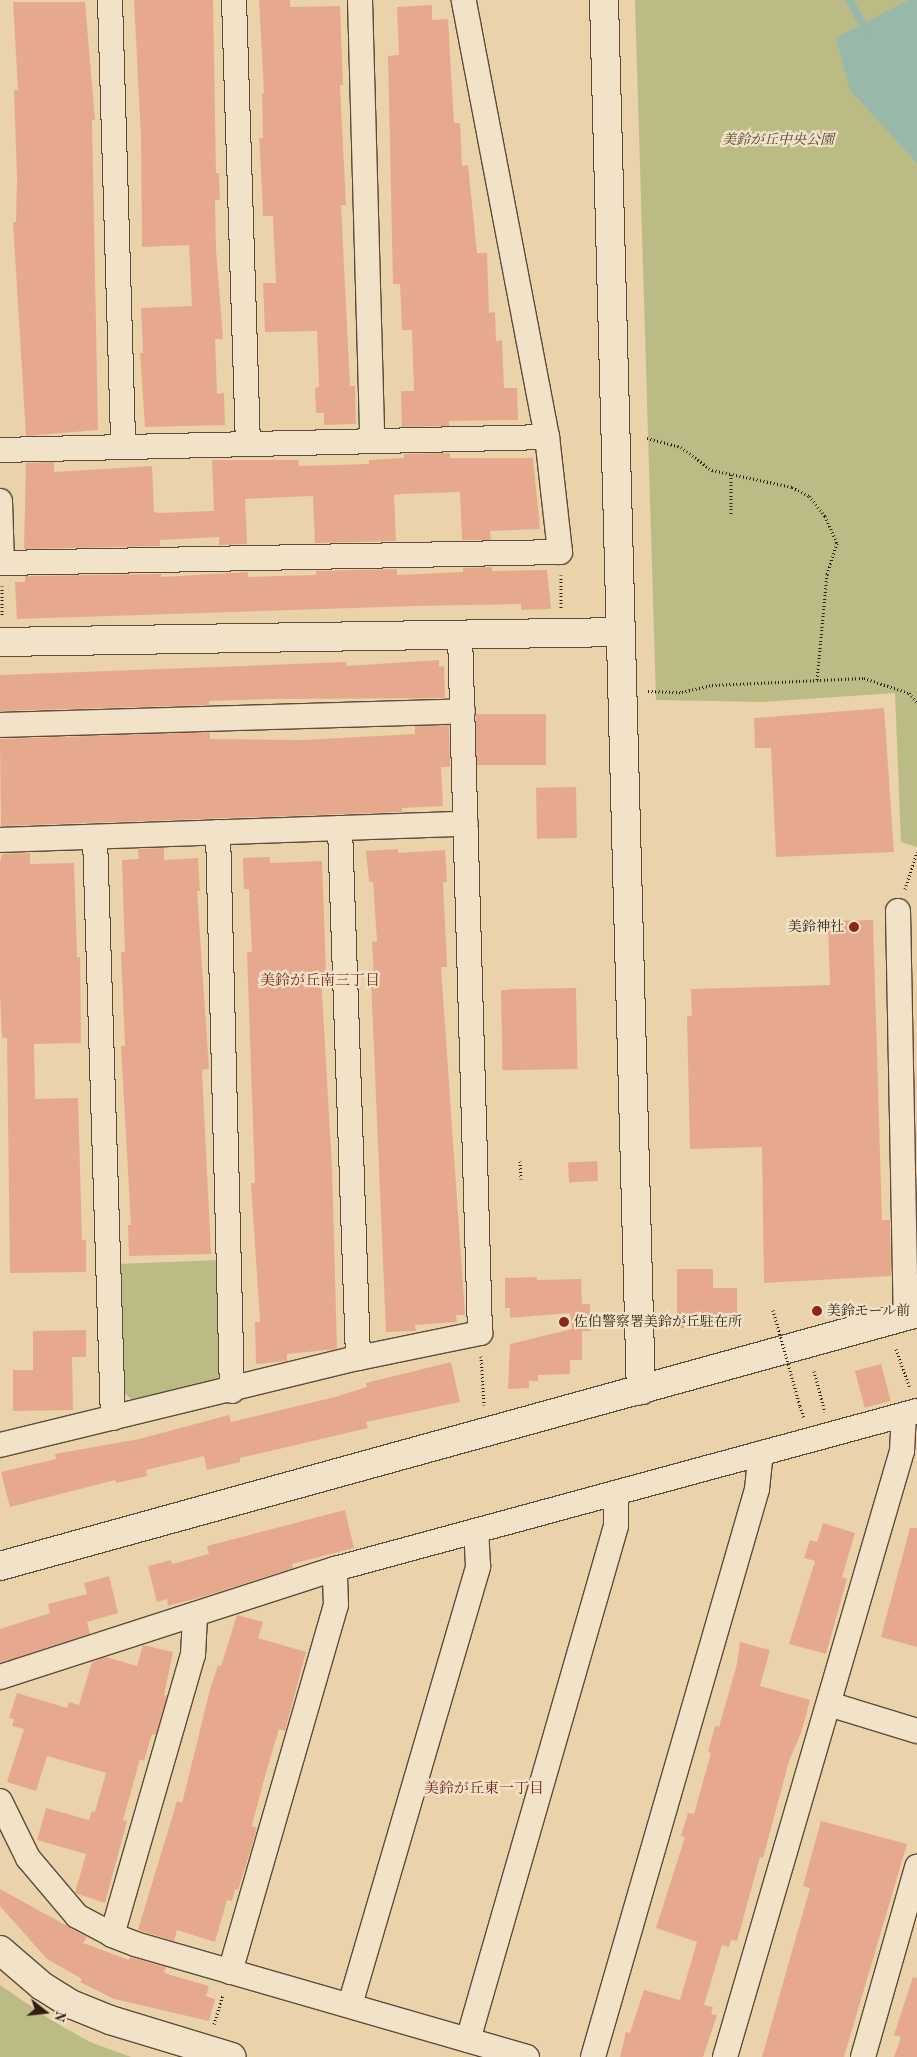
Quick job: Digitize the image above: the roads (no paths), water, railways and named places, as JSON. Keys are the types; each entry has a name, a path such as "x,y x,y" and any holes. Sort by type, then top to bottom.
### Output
{"street":[{"path":"110,0 123,446"},
{"path":"234,0 248,443"},
{"path":"360,0 372,440"},
{"path":"0,501 2,563 560,552 547,437 464,0"},
{"path":"604,0 641,1391"},
{"path":"0,450 547,437"},
{"path":"1,634 460,636 621,632"},
{"path":"0,1445 232,1391 358,1358 480,1333 460,636"},
{"path":"0,725 463,711"},
{"path":"0,840 466,824"},
{"path":"340,828 358,1358"},
{"path":"218,832 232,1391"},
{"path":"95,836 113,1418"},
{"path":"0,1566 912,1315 898,911"},
{"path":"0,1677 195,1617 335,1569 761,1454 911,1405 902,1451 725,2057"},
{"path":"593,2057 757,1489 761,1454"},
{"path":"468,2040 616,1526 616,1493"},
{"path":"350,2006 478,1566 476,1532"},
{"path":"230,1972 336,1604 335,1569"},
{"path":"112,1935 193,1655 195,1617"},
{"path":"829,1704 917,1731"},
{"path":"0,1801 28,1858 78,1916 112,1935 230,1972 527,2057"},
{"path":"863,2057 917,1867"},
{"path":"0,1950 42,1986 73,2005 171,2049 232,2057"}],"waterway":[{"path":"849,0 868,33"}],"place":[{"name":"美鈴神社","path":"854,927"},
{"name":"美鈴モール前","path":"817,1311"},
{"name":"佐伯警察署美鈴が丘駐在所","path":"564,1322"}],"district":[{"name":"美鈴が丘南三丁目","path":"320,982"},
{"name":"美鈴が丘東一丁目","path":"484,1790"}],"park label":[{"name":"美鈴が丘中央公園","path":"778,140"}]}
